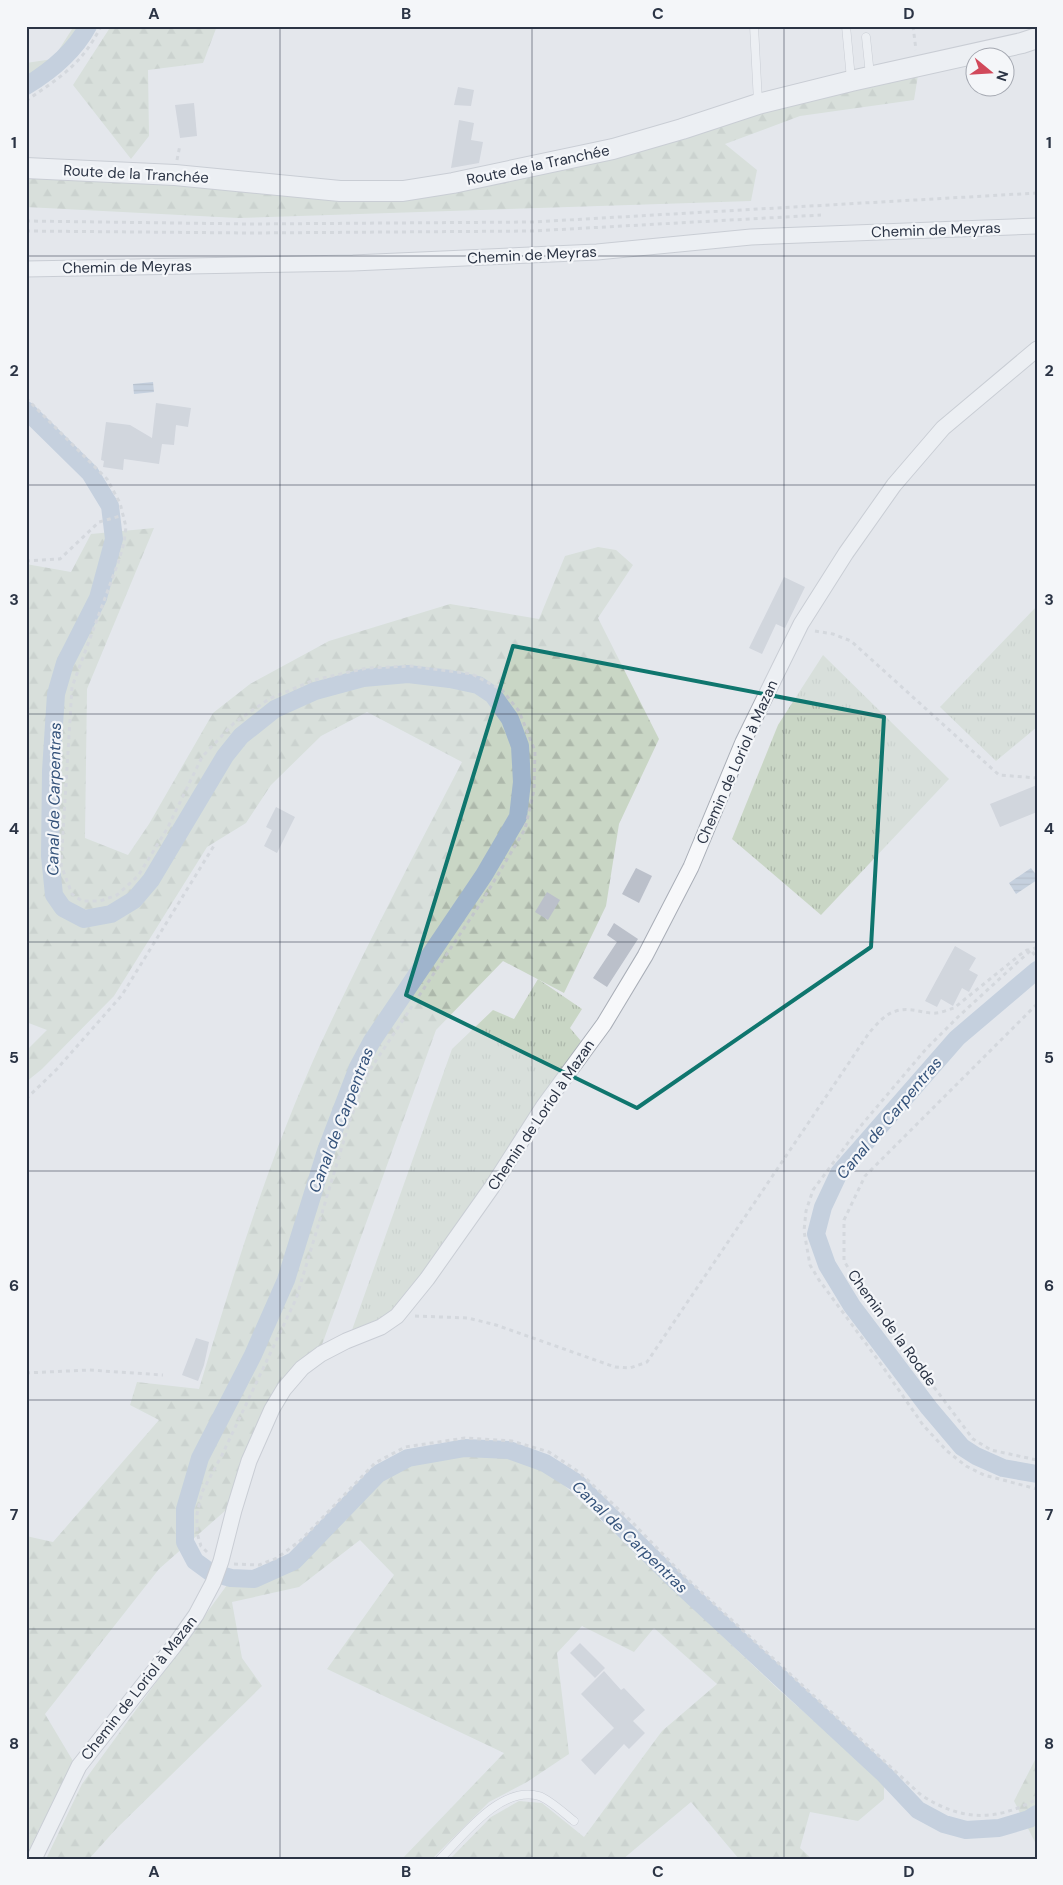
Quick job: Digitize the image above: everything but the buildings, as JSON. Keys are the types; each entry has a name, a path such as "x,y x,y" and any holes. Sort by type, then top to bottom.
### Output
{"street":[{"name":"Route de la Tranchée","path":"26,168 175,175 340,191 402,192 613,150 758,104 1037,38"},
{"name":"Chemin de Meyras","path":"26,269 392,261 597,252 769,236 1037,226"},
{"name":"Chemin de Loriol à Mazan","path":"34,1859 79,1766 174,1646 196,1615 213,1583 220,1564 249,1461 272,1409 284,1389 302,1368 321,1354 346,1341 381,1327 397,1316 427,1279 492,1187 543,1107 604,1024 645,956 691,868 743,742 801,624 846,552 894,485 936,435 1037,350"}],"lane":[{"path":"754,26 758,104"},
{"path":"846,26 860,79"},
{"path":"860,79 866,37"},
{"path":"440,1859 492,1807 519,1795 540,1796 574,1821"}],"path":[{"path":"26,101 68,72 91,45 101,26"},
{"path":"26,221 250,224 533,222 1037,192"},
{"path":"26,231 250,233 533,231 821,214"},
{"path":"26,398 107,479 120,503 126,528 118,563 72,687 61,865 72,894 82,902 100,901 117,895 138,876 166,829 202,757 234,723 269,699 314,680 367,668 411,666 472,674 502,690 519,711 535,751 534,790 525,829 484,898 369,1071 350,1120 296,1299 222,1455 202,1492 197,1514 197,1533 201,1546 220,1564 259,1564 277,1558 301,1540 375,1463 405,1447 465,1438 512,1441 548,1452 579,1472 690,1581 921,1795 934,1804 968,1815 985,1816 1003,1814 1037,1799"},
{"path":"26,561 60,559 99,522 123,515"},
{"path":"801,624 815,631 833,634 851,641 999,775 1037,778"},
{"path":"26,1099 57,1069 122,995 215,844"},
{"path":"397,1316 468,1318 615,1367 630,1368 647,1362 869,1033 883,1019 895,1011 913,1009 931,1013 954,1008 1021,954 1037,947"},
{"path":"1031,950 1036,958"},
{"path":"1031,950 926,1049 859,1128 813,1190 806,1211 804,1231 810,1265 819,1280 923,1425 947,1452 966,1466 984,1475 1037,1489"},
{"name":"Chemin de la Rodde","path":"1037,1004 865,1176 844,1220 844,1261 867,1298 972,1439 991,1450 1037,1460"},
{"path":"26,1373 89,1370 163,1375"}],"highlighted area":[{"path":"513,646 884,717 871,947 637,1108 406,995"}],"green space":[{"path":"74,26 80,26 75,37 43,75 26,83 26,63 53,59"},
{"path":"111,26 217,26 203,63 148,70 149,136 131,159 73,85"},
{"path":"918,75 914,100 800,116 725,144 757,170 751,201 238,218 26,207 26,176 93,178 338,197 762,110"},
{"path":"154,528 87,689 85,838 128,855 149,824 213,713 250,684 329,641 450,604 539,619 565,556 598,547 616,550 633,565 598,618 659,739 619,824 606,906 564,993 503,961 436,1030 319,1353 302,1361 241,1461 226,1510 159,1569 45,1714 73,1761 26,1856 26,1536 53,1542 159,1420 130,1405 137,1382 199,1389 254,1214 285,1128 303,1085 355,972 462,762 367,712 321,736 271,785 246,823 207,847 114,996 42,1069 26,1082 26,1051 47,1030 26,1022 26,564 71,572 91,534"},
{"path":"1037,606 1037,727 996,761 940,707"},
{"path":"823,655 949,779 821,915 732,839 778,725"},
{"path":"538,979 582,1009 570,1028 581,1041 408,1302 387,1316 352,1330 452,1049 493,1010 514,1019"},
{"path":"466,1451 508,1453 545,1467 779,1690 884,1783 884,1799 858,1821 810,1812 800,1848 812,1859 739,1859 691,1802 623,1859 450,1859 491,1817 519,1801 542,1803 584,1837 662,1731 717,1684 654,1628 634,1652 582,1626 557,1653 569,1754 527,1782 489,1802 432,1859 402,1859 504,1753 327,1669 394,1575 360,1540 299,1587 232,1602 242,1658 262,1686 116,1829 89,1859 46,1859 82,1784 227,1585 263,1580 298,1564 383,1476 411,1462"},
{"path":"1037,1756 1037,1846 1014,1801"}],"water":[{"path":"153,382 154,392 134,394 133,384"},
{"path":"1031,868 1037,876 1037,880 1016,894 1009,883"}],"waterway":[{"name":"Canal de Carpentras","path":"26,86 61,60 76,44 88,26"},
{"name":"Canal de Carpentras","path":"26,410 90,473 110,506 114,539 98,598 65,663 56,694 51,771 50,856 54,895 63,908 84,919 111,914 134,900 151,880 225,756 241,736 275,709 315,691 363,678 408,674 450,679 478,685 493,695 510,719 520,746 522,782 518,817 484,875 372,1041 358,1067 326,1151 286,1280 253,1355 200,1458 185,1509 185,1542 195,1561 210,1572 231,1578 254,1579 294,1561 378,1474 408,1458 465,1448 509,1450 545,1463 577,1483 678,1583 884,1774 918,1810 944,1824 966,1830 999,1828 1029,1819 1037,1814"},
{"name":"Canal de Carpentras","path":"1037,970 957,1038 839,1173 823,1207 816,1234 827,1265 852,1306 929,1408 962,1447 976,1456 1003,1468 1037,1474"}]}
